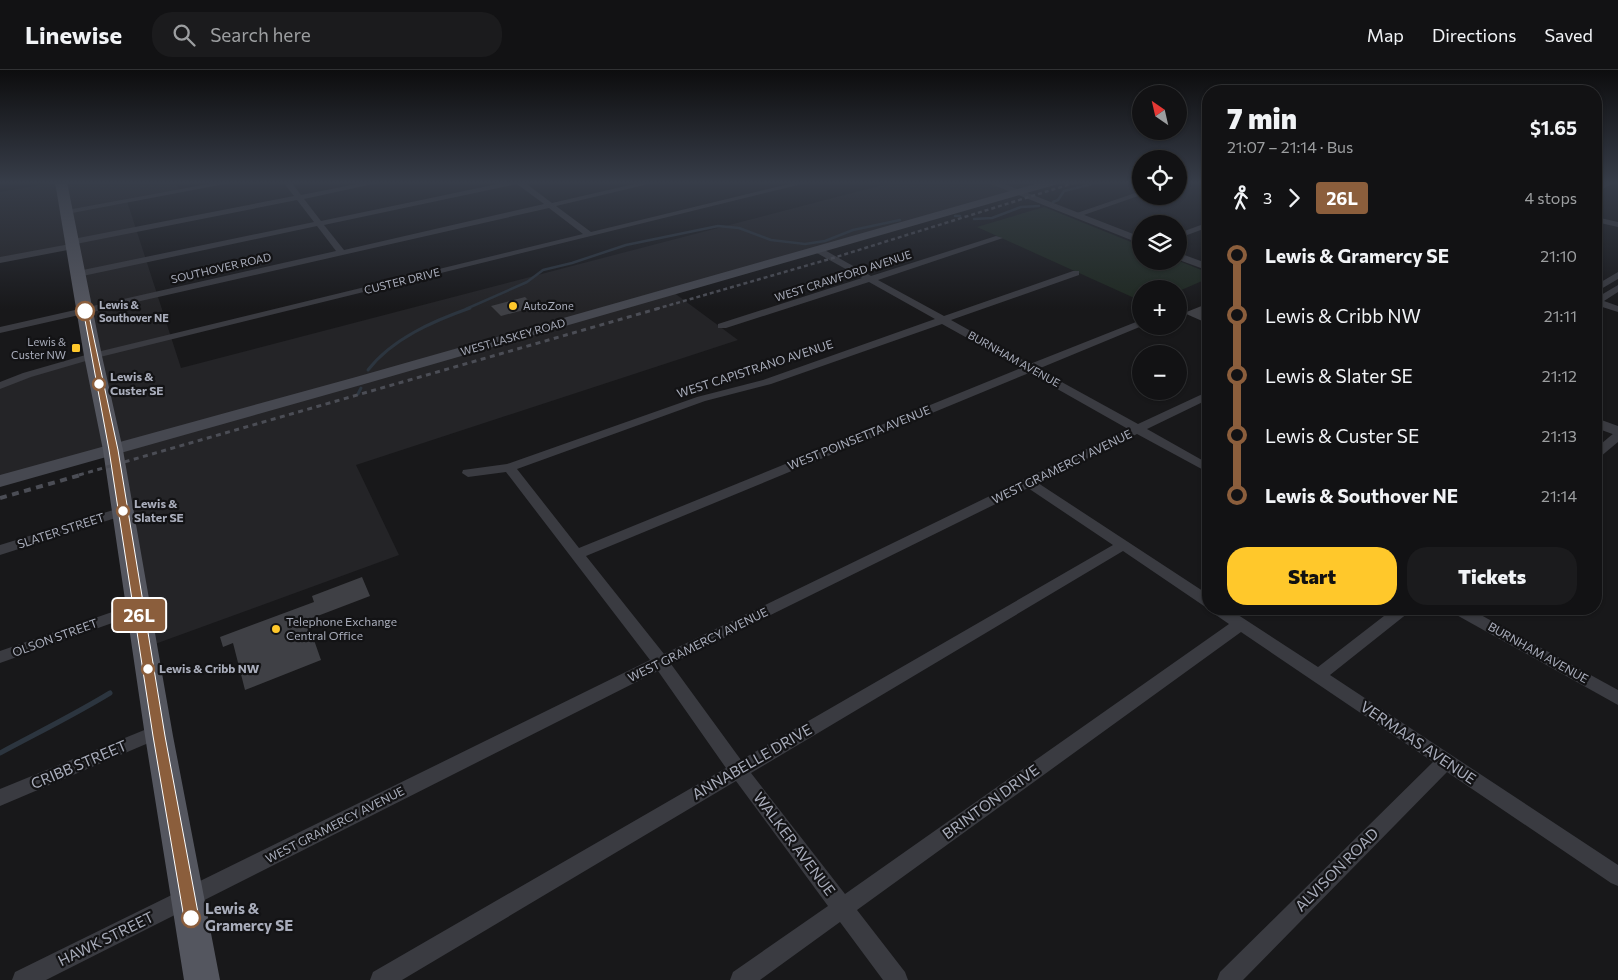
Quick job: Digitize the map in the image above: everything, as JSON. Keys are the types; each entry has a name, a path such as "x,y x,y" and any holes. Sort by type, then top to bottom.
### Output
{"main road":[{"path":"70,224 93,356 113,450 138,608 202,980"},
{"name":"WEST LASKEY ROAD","path":"0,482 908,224"}],"street":[{"path":"0,260 167,224"},
{"path":"78,274 317,224"},
{"path":"319,224 341,252"},
{"name":"SOUTHOVER ROAD","path":"0,330 463,224"},
{"path":"576,224 590,235"},
{"name":"CUSTER DRIVE","path":"0,386 35,373 93,356 633,224"},
{"path":"1099,224 1132,237"},
{"path":"1187,233 1202,227"},
{"name":"WEST CRAWFORD AVENUE","path":"722,326 999,238"},
{"name":"BURNHAM AVENUE","path":"818,250 1202,465"},
{"path":"1187,259 1202,265"},
{"name":"WEST CAPISTRANO AVENUE","path":"468,473 509,468 700,399 767,382 1076,273"},
{"path":"1602,285 1618,275"},
{"path":"1602,298 1618,288"},
{"path":"1602,304 1618,309"},
{"name":"WEST POINSETTA AVENUE","path":"577,554 1132,327"},
{"name":"WEST GRAMERCY AVENUE","path":"188,899 661,662 1202,397"},
{"path":"1602,424 1618,431"},
{"path":"1602,449 1618,436"},
{"name":"WALKER AVENUE","path":"509,468 661,662 738,770 897,980"},
{"path":"1030,483 1202,597"},
{"name":"SLATER STREET","path":"0,550 123,512"},
{"name":"ANNABELLE DRIVE","path":"381,980 1122,545"},
{"name":"OLSON STREET","path":"0,657 138,608"},
{"name":"VERMAAS AVENUE","path":"1227,615 1618,876"},
{"path":"1318,676 1395,615"},
{"name":"BURNHAM AVENUE","path":"1469,615 1617,695"},
{"name":"BRINTON DRIVE","path":"741,980 1241,624"},
{"name":"CRIBB STREET","path":"0,798 159,731"},
{"name":"ALVISON ROAD","path":"1228,980 1446,761"},
{"name":"HAWK STREET","path":"24,980 188,899"}],"shaded area":[{"path":"0,224 135,224 181,368 731,224 907,224 673,292 738,340 356,465 399,555 144,648 113,450 0,482 0,387 93,356 73,244 0,258"},
{"path":"985,224 1087,224 1132,242 1132,270 1187,270 1187,264 1202,270 1202,281 1187,288 1187,280 1132,280 1132,297 977,227"}],"building":[{"name":"AutoZone","path":"525,297 535,307 501,316 491,306"},
{"path":"1202,306 1202,321 1187,314 1187,312"},
{"name":"Telephone Exchange Central Office","path":"362,577 370,596 307,620 321,660 245,690 233,643 223,647 220,637 314,602 312,596"}],"waterway":[{"path":"466,309 527,282 543,270 572,263 626,245 718,226 739,228 771,240 805,244 825,241 853,230 879,224"},
{"path":"368,370 389,349 414,332 470,308"},
{"path":"358,394 361,388"},
{"path":"0,753 110,693"}],"railway":[{"path":"656,309 941,224"},
{"path":"79,475 660,308"},
{"path":"0,498 84,474"}],"bus line":[{"name":"26L","path":"85,311 113,450 159,736 191,918"}],"place":[{"name":"AutoZone","path":"513,306"},
{"name":"Lewis & Southover NE","path":"85,311"},
{"name":"Lewis & Custer NW","path":"76,348"},
{"name":"Lewis & Custer SE","path":"99,384"},
{"name":"Lewis & Slater SE","path":"123,511"},
{"name":"Telephone Exchange Central Office","path":"276,629"},
{"name":"Lewis & Cribb NW","path":"148,669"},
{"name":"Lewis & Gramercy SE","path":"191,918"}]}
